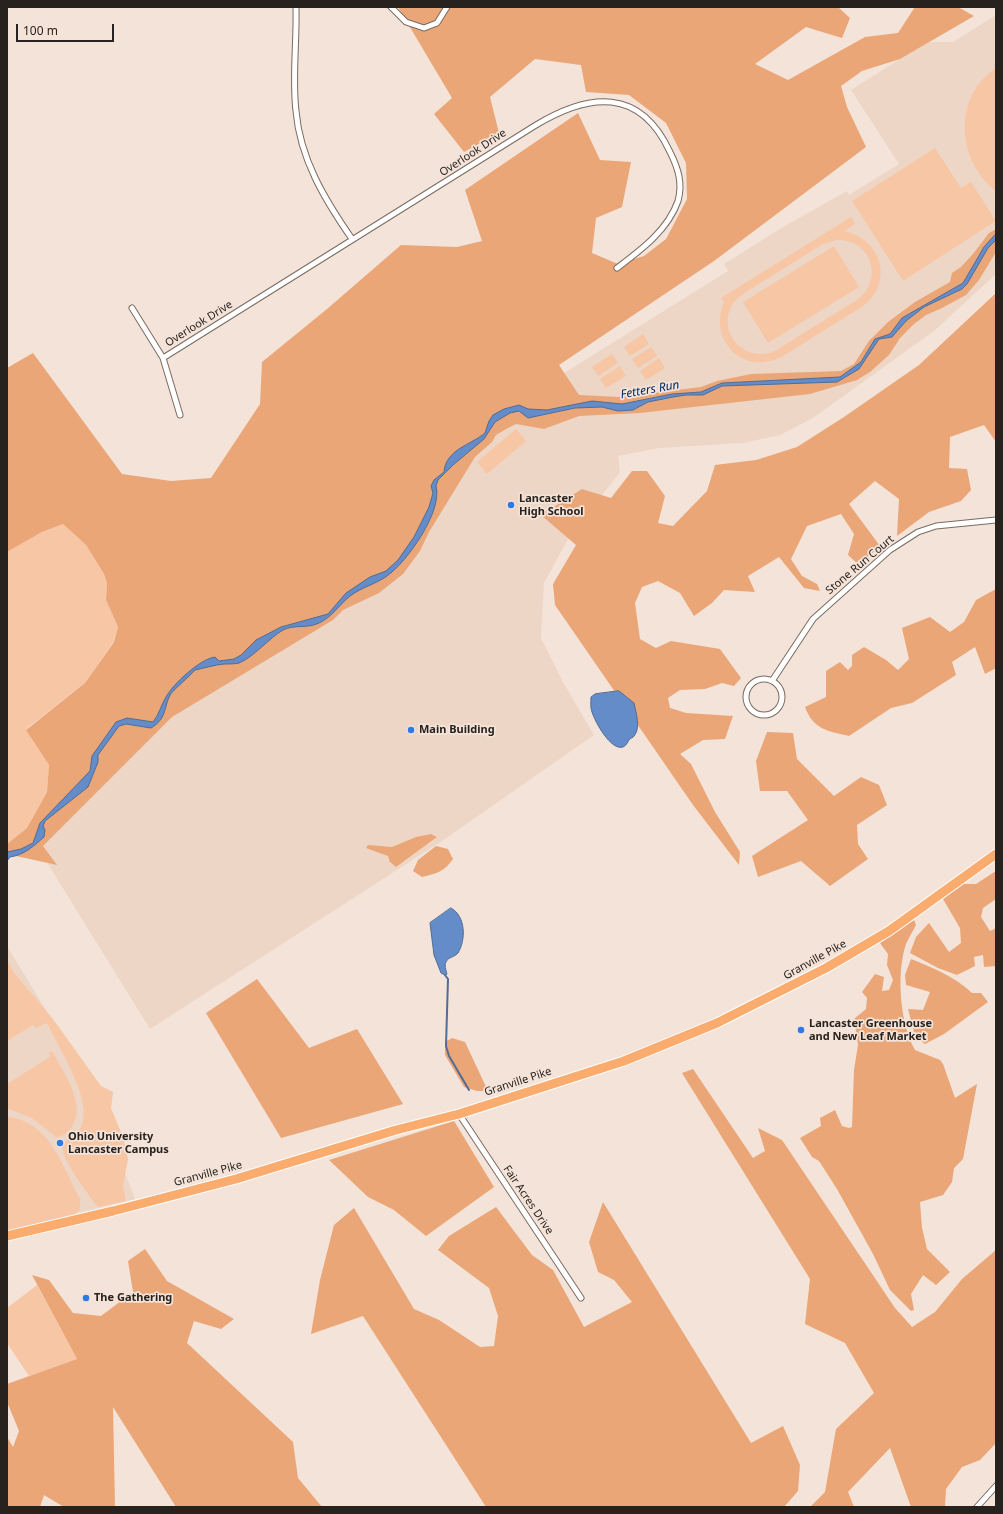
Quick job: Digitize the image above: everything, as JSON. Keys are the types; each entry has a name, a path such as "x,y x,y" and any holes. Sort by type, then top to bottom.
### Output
{"highway":[{"name":"Granville Pike","path":"7,1236 199,1190 396,1130 459,1114 624,1061 702,1029 767,999 826,968 889,930 996,854"}],"street":[{"path":"296,7 295,97 301,141 321,189 352,239"},
{"path":"391,7 406,22 424,28 437,23 447,7"},
{"name":"Overlook Drive","path":"163,358 548,118 583,103 595,101 613,102 640,112 654,125 677,166 680,185 677,203 664,227 617,268"},
{"path":"132,308 163,358 180,415"},
{"name":"Stone Run Court","path":"772,681 813,620 890,550 918,532 936,526 996,520"},
{"path":"759,680 772,681 778,686 781,692 782,699 780,705 769,714 762,715 756,713 751,709 747,702 748,688 759,680"},
{"name":"Fair Acres Drive","path":"459,1114 581,1298"},
{"path":"977,1507 996,1486"}],"shaded area":[{"path":"398,7 838,7 850,18 842,38 806,27 755,64 788,80 865,37 898,33 915,7 958,7 974,16 900,59 862,71 841,86 847,107 866,147 714,261 559,365 579,395 619,397 701,387 717,381 751,374 841,371 854,364 869,341 888,322 915,302 950,282 952,273 961,267 989,233 996,229 996,252 979,280 966,295 926,315 914,324 900,338 889,355 870,372 857,380 810,394 640,413 579,416 544,429 516,424 496,435 492,442 475,457 429,532 420,551 403,574 379,593 343,610 333,620 172,717 43,846 57,865 7,854 7,844 27,828 47,792 49,765 26,730 85,683 114,642 118,627 106,600 107,583 104,574 86,545 63,524 42,532 7,552 7,368 33,353 122,474 171,481 211,478 260,404 262,362 327,309 401,245 457,247 482,241 465,190 578,113 600,160 631,162 622,207 596,218 592,253 618,264 644,256 666,239 687,199 686,163 666,123 629,95 586,92 581,65 535,59 490,97 499,133 464,152 434,114 452,98"},
{"name":"Lancaster High School","path":"996,15 996,274 934,331 813,418 780,435 743,443 659,448 618,456 620,472 568,539 544,583 541,638 563,682 594,735 442,841 150,1029 35,843 471,431 728,271 724,264 783,227 847,191 849,195 899,164 851,90 927,42 953,42"},
{"path":"996,68 996,191 983,178 973,163 967,147 965,129 966,112 972,95 982,80"},
{"path":"935,148 961,188 971,182 996,221 903,281 852,201"},
{"path":"851,217 855,224 844,231 857,236 868,243 875,252 880,263 881,275 878,287 872,297 862,307 787,354 774,360 757,362 746,360 732,351 722,336 720,319 724,302 721,298","holes":["837,240 849,241 866,253 870,262 872,272 866,292 857,300 773,352 759,354 748,351 738,345 731,336 728,326 728,314 733,304 743,294 823,244"]},
{"path":"834,246 859,287 768,343 743,302"},
{"path":"996,293 996,442 984,425 950,437 949,468 967,469 971,490 961,501 929,512 897,536 899,499 875,481 849,504 880,546 859,565 848,555 854,534 841,514 807,526 791,559 802,576 817,584 820,591 804,588 779,557 748,576 755,592 724,590 712,603 694,616 680,593 658,581 642,587 635,603 640,639 656,648 671,641 720,649 741,678 734,686 722,683 705,689 680,690 668,698 670,708 686,713 733,716 725,739 703,740 680,754 691,764 715,812 740,852 739,865 693,805 555,605 553,584 576,545 541,515 582,489 611,498 632,471 647,471 665,496 658,523 673,526 707,491 715,465 756,460 797,447 844,417 919,365"},
{"path":"643,334 649,344 630,356 624,347"},
{"path":"651,347 657,356 638,368 632,359"},
{"path":"612,354 618,363 598,376 592,367"},
{"path":"659,358 665,368 646,380 640,371"},
{"path":"620,366 626,376 606,388 600,379"},
{"path":"516,429 526,441 487,474 477,462"},
{"path":"63,524 86,545 104,574 107,583 106,600 118,627 114,641 85,683 26,729 49,765 47,792 27,828 7,844 7,552 42,532"},
{"path":"996,589 996,668 985,674 975,647 952,662 956,675 912,703 891,708 849,736 822,728 812,720 805,707 826,697 826,671 840,662 848,670 852,666 852,655 864,647 886,660 898,670 909,659 902,628 930,617 950,632 964,622 976,600"},
{"path":"767,732 793,733 797,759 834,796 861,777 879,785 887,805 857,825 858,844 868,859 830,886 801,861 758,877 752,856 808,820 787,791 760,791 756,761"},
{"path":"431,834 437,837 396,867 390,862 388,856 366,848 368,845 392,847 416,837"},
{"path":"436,846 448,849 453,859 440,871 432,875 422,877 413,871 418,860"},
{"path":"996,871 996,899 983,908 981,917 990,931 996,928 996,966 984,967 983,955 974,957 975,966 957,975 938,968 910,953 916,937 929,923 949,952 961,943 960,928 943,899 963,884 976,884"},
{"path":"914,920 916,925 906,944 900,983 903,1013 910,1039 915,1050 940,1060 943,1064 955,1098 977,1084 963,1159 954,1168 952,1182 943,1195 920,1202 922,1228 927,1249 950,1272 936,1285 923,1275 911,1294 914,1310 911,1311 890,1290 873,1254 837,1189 819,1161 812,1157 800,1138 821,1126 820,1118 835,1110 842,1126 849,1128 852,1127 854,1070 858,1045 854,1019 866,1009 867,998 862,992 875,974 884,977 882,991 889,990 893,980 887,965 888,954 880,943"},
{"name":"Ohio University Lancaster Campus","path":"7,946 92,1086 135,1199 7,1230"},
{"path":"911,959 951,977 972,993 981,993 988,1002 944,1034 925,1044 915,1036 908,1009 923,1010 930,992 906,985 905,975"},
{"path":"7,961 15,974 53,1019 101,1086 113,1092 111,1108 123,1137 128,1159 123,1186 126,1201 99,1207 96,1205 75,1176 65,1158 63,1145 81,1127 84,1116 83,1104 79,1090 47,1023 36,1028 33,1025 7,1041"},
{"path":"257,979 309,1048 357,1029 403,1104 281,1138 206,1013"},
{"path":"452,1038 465,1042 488,1091 477,1091 464,1087 445,1055 445,1042"},
{"path":"52,1051 72,1089 77,1109 76,1119 68,1132 56,1137 32,1118 7,1108 7,1084 50,1057 49,1052"},
{"path":"693,1069 753,1158 765,1151 758,1128 782,1140 895,1308 912,1327 935,1312 962,1279 996,1250 996,1443 980,1460 962,1467 946,1489 945,1507 911,1507 890,1448 848,1492 854,1507 810,1507 825,1492 836,1429 874,1393 845,1343 805,1324 810,1279 682,1073"},
{"path":"7,1117 21,1120 34,1127 53,1147 80,1199 80,1210 75,1214 7,1231"},
{"path":"454,1121 494,1187 426,1236 394,1210 368,1197 329,1160"},
{"path":"603,1202 751,1443 783,1426 800,1465 798,1491 784,1507 486,1507 363,1316 311,1334 320,1280 334,1225 354,1208 414,1309 439,1320 480,1347 494,1346 498,1316 489,1288 438,1250 449,1236 496,1207 532,1255 553,1270 584,1327 632,1302 614,1280 598,1272 589,1242"},
{"path":"145,1249 167,1281 234,1319 221,1329 194,1321 187,1343 293,1442 298,1478 322,1507 176,1507 113,1407 115,1507 64,1507 44,1495 40,1507 7,1507 7,1437 13,1447 19,1431 7,1402 7,1384 77,1359 32,1275 49,1280 73,1313 101,1316 133,1292 128,1261"},
{"path":"37,1285 77,1359 29,1376 7,1343 7,1308"}],"water":[{"path":"996,234 996,240 988,248 967,284 962,289 924,307 906,321 892,337 879,339 859,369 837,382 722,386 703,395 686,395 648,402 633,410 618,411 602,407 575,408 528,418 519,411 510,413 495,422 484,439 453,465 438,480 436,486 437,496 429,522 413,548 395,569 383,579 359,590 350,596 332,614 319,623 310,626 292,627 283,630 245,660 239,663 220,664 195,670 171,693 160,721 151,728 126,724 119,726 98,755 98,762 88,787 45,821 43,826 45,830 44,837 28,850 10,857 7,861 7,852 21,849 33,843 40,823 90,771 92,756 116,722 127,718 153,722 164,700 174,686 202,662 215,657 219,661 234,659 241,655 256,640 281,627 328,614 346,593 370,577 386,571 398,560 414,537 429,507 433,493 431,486 434,480 444,472 449,458 454,453 485,433 489,421 493,415 504,409 519,405 528,409 547,410 592,401 622,404 672,394 701,392 722,383 840,377 861,362 875,339 890,334 902,318 963,283 984,247"},
{"path":"619,691 634,703 638,725 634,737 629,739 623,747 614,745 604,735 591,710 591,697 595,694"},
{"path":"451,908 460,917 463,935 461,948 458,953 448,959 445,963 447,974 445,975 441,973 434,955 430,923"}],"waterway":[{"path":"445,975 448,979 446,1046 449,1056 469,1090"}],"place":[{"name":"Lancaster High School","path":"511,505"},
{"name":"Main Building","path":"411,730"},
{"name":"Lancaster Greenhouse and New Leaf Market","path":"801,1030"},
{"name":"Ohio University Lancaster Campus","path":"60,1143"},
{"name":"The Gathering","path":"86,1298"}],"water label":[{"name":"Fetters Run","path":"650,390"}]}
